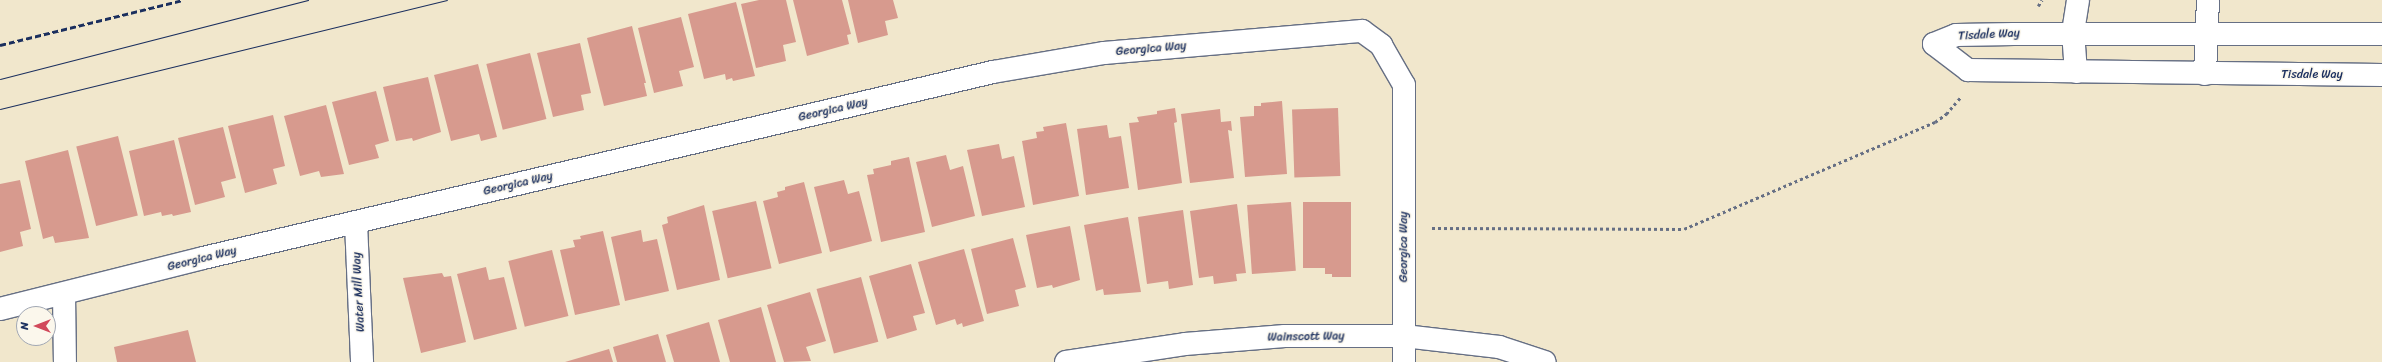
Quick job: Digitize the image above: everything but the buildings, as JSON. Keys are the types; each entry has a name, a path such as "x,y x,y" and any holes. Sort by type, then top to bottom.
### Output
{"street":[{"path":"2076,72 2073,32 2078,0"},
{"path":"2205,74 2208,0"},
{"name":"Georgica Way","path":"0,309 356,222 993,72 1104,53 1362,31 1381,45 1404,85 1404,362"},
{"name":"Tisdale Way","path":"2382,34 2073,32 1956,36 1934,44 1968,70 2382,75"},
{"name":"Water Mill Way","path":"356,222 362,362"},
{"path":"64,294 65,362"},
{"name":"Wainscott Way","path":"1066,362 1216,341 1285,336 1404,336 1499,346 1545,362"}],"path":[{"path":"2014,34 2042,0"},
{"path":"1404,228 1684,228 1935,122 1946,114 1984,70"}],"tram line":[{"path":"0,79 308,0"},
{"path":"0,109 447,0"}],"railway":[{"path":"0,45 183,0"}]}
